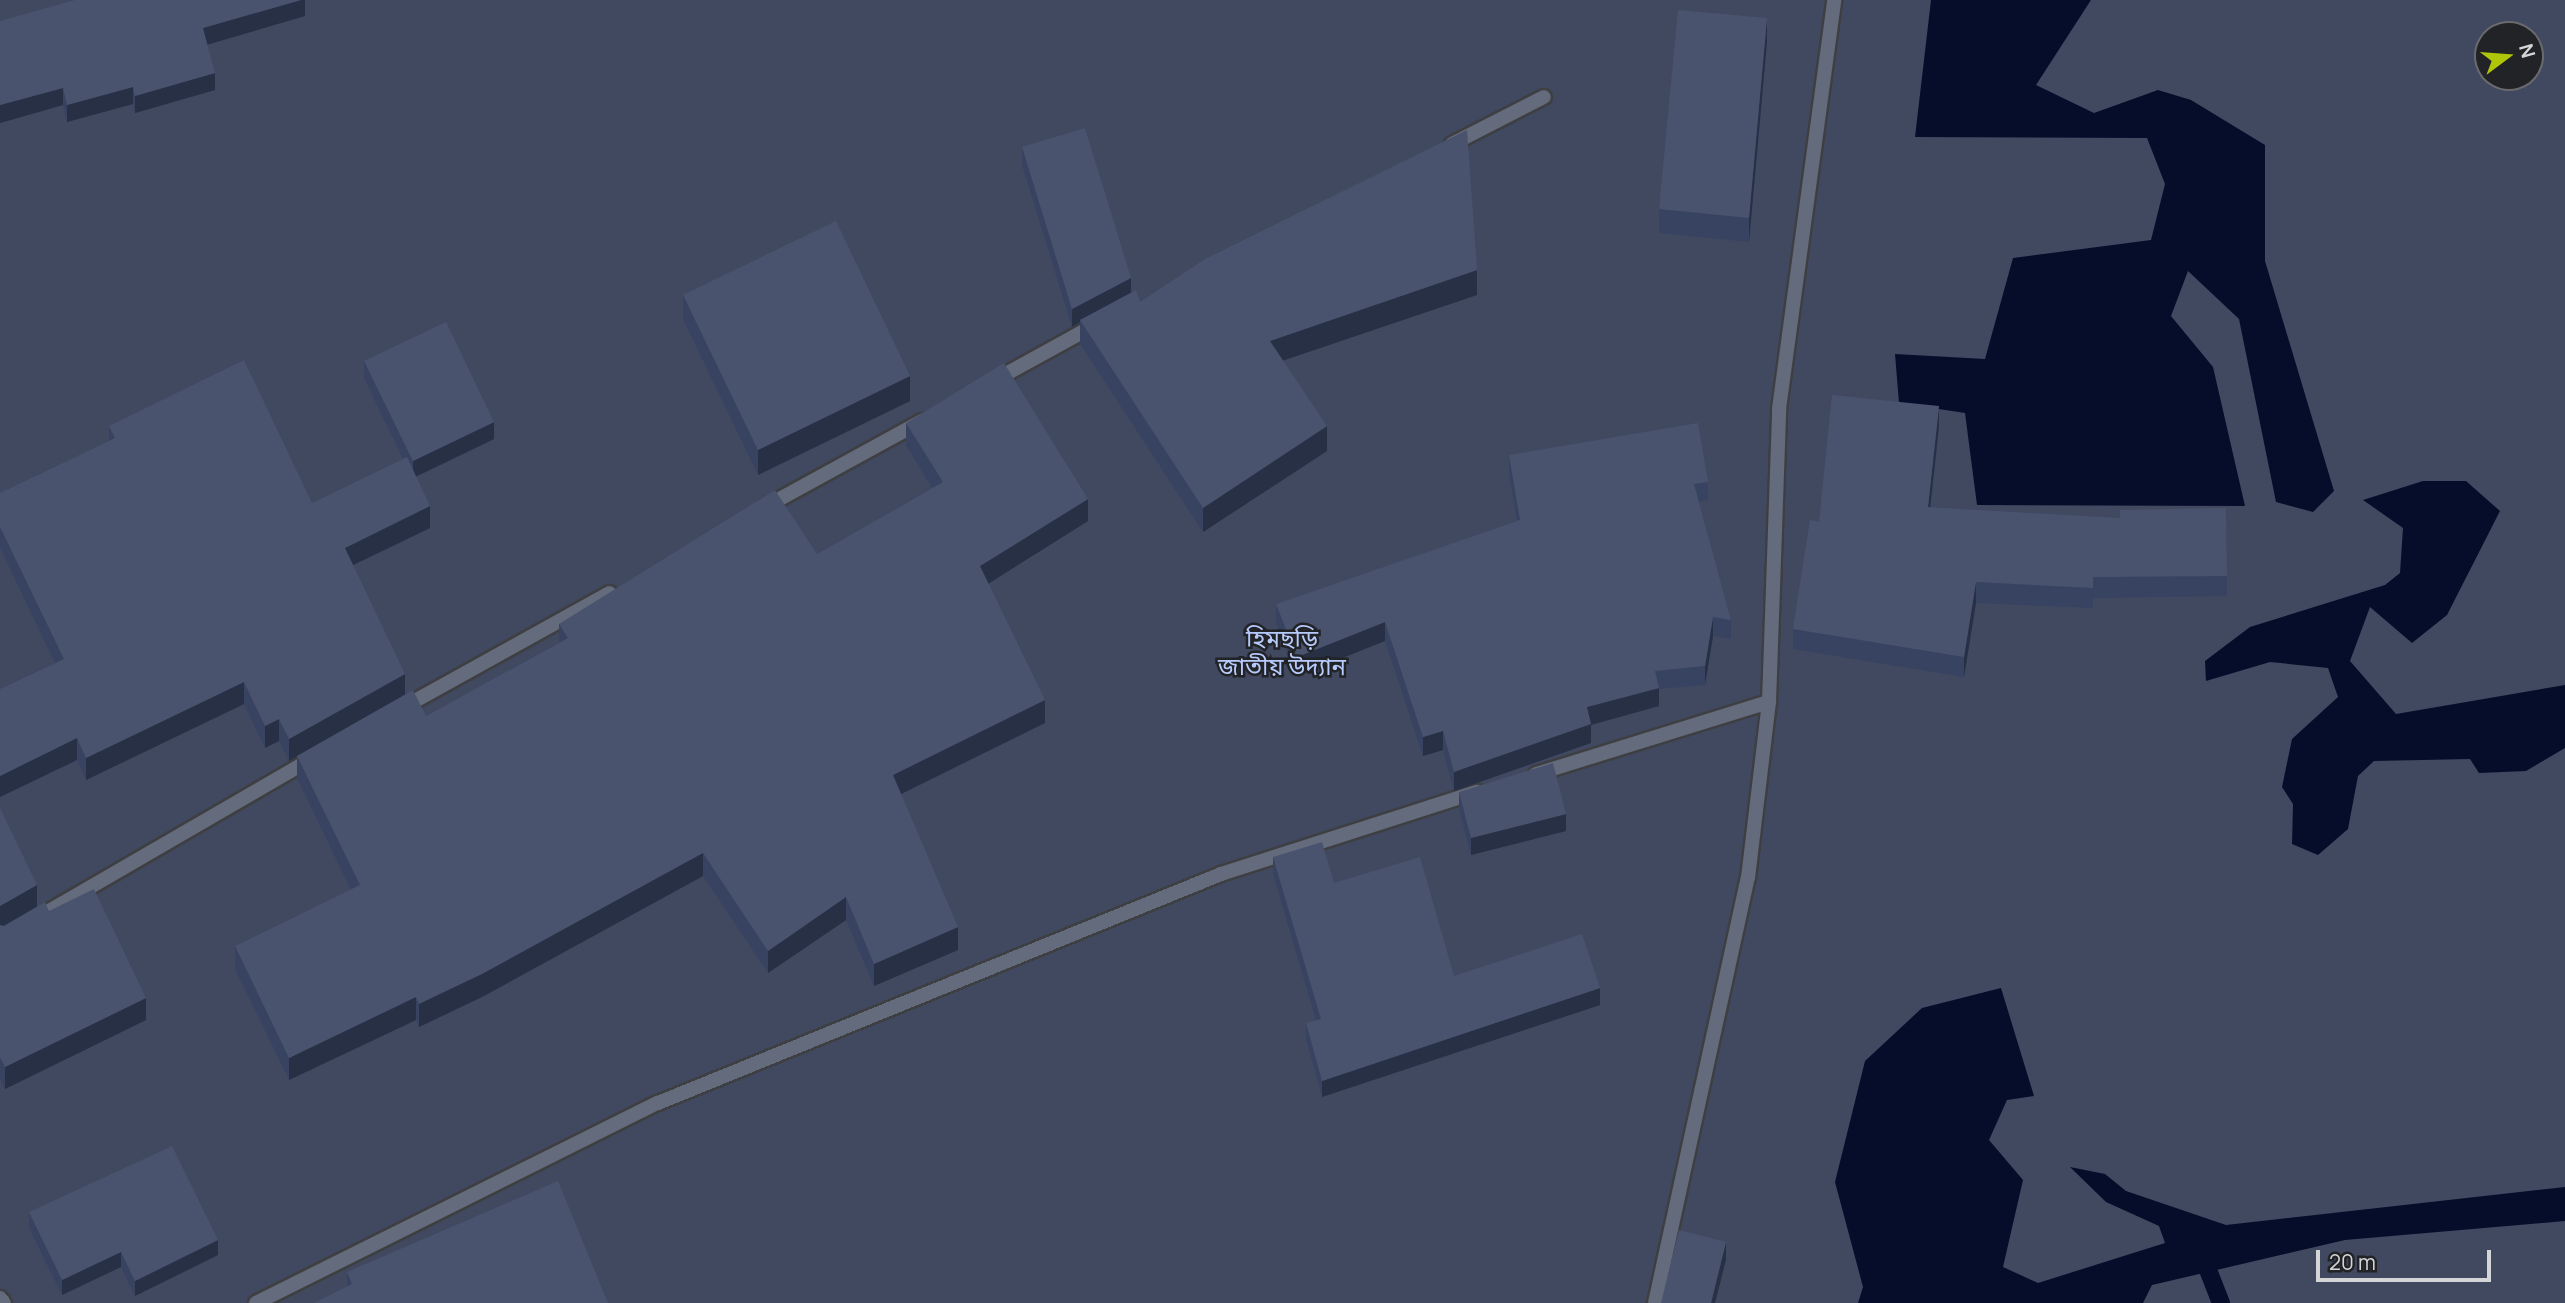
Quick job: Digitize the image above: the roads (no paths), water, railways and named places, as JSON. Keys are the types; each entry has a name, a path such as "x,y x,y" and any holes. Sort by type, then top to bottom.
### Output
{"street":[{"path":"1656,1303 1748,878 1769,702 1779,409 1834,0"},
{"path":"1432,153 1544,97"},
{"path":"975,391 1109,317"},
{"path":"744,519 939,411"},
{"path":"392,714 623,586"},
{"path":"256,1303 658,1102 1221,874 1769,702"},
{"path":"24,926 332,748"},
{"path":"0,1298 4,1303"}],"waterway":[{"path":"2201,1252 2221,1303"}],"park label":[{"name":"হিমছড়ি জাতীয় উদ্যান","path":"1282,652"}]}
